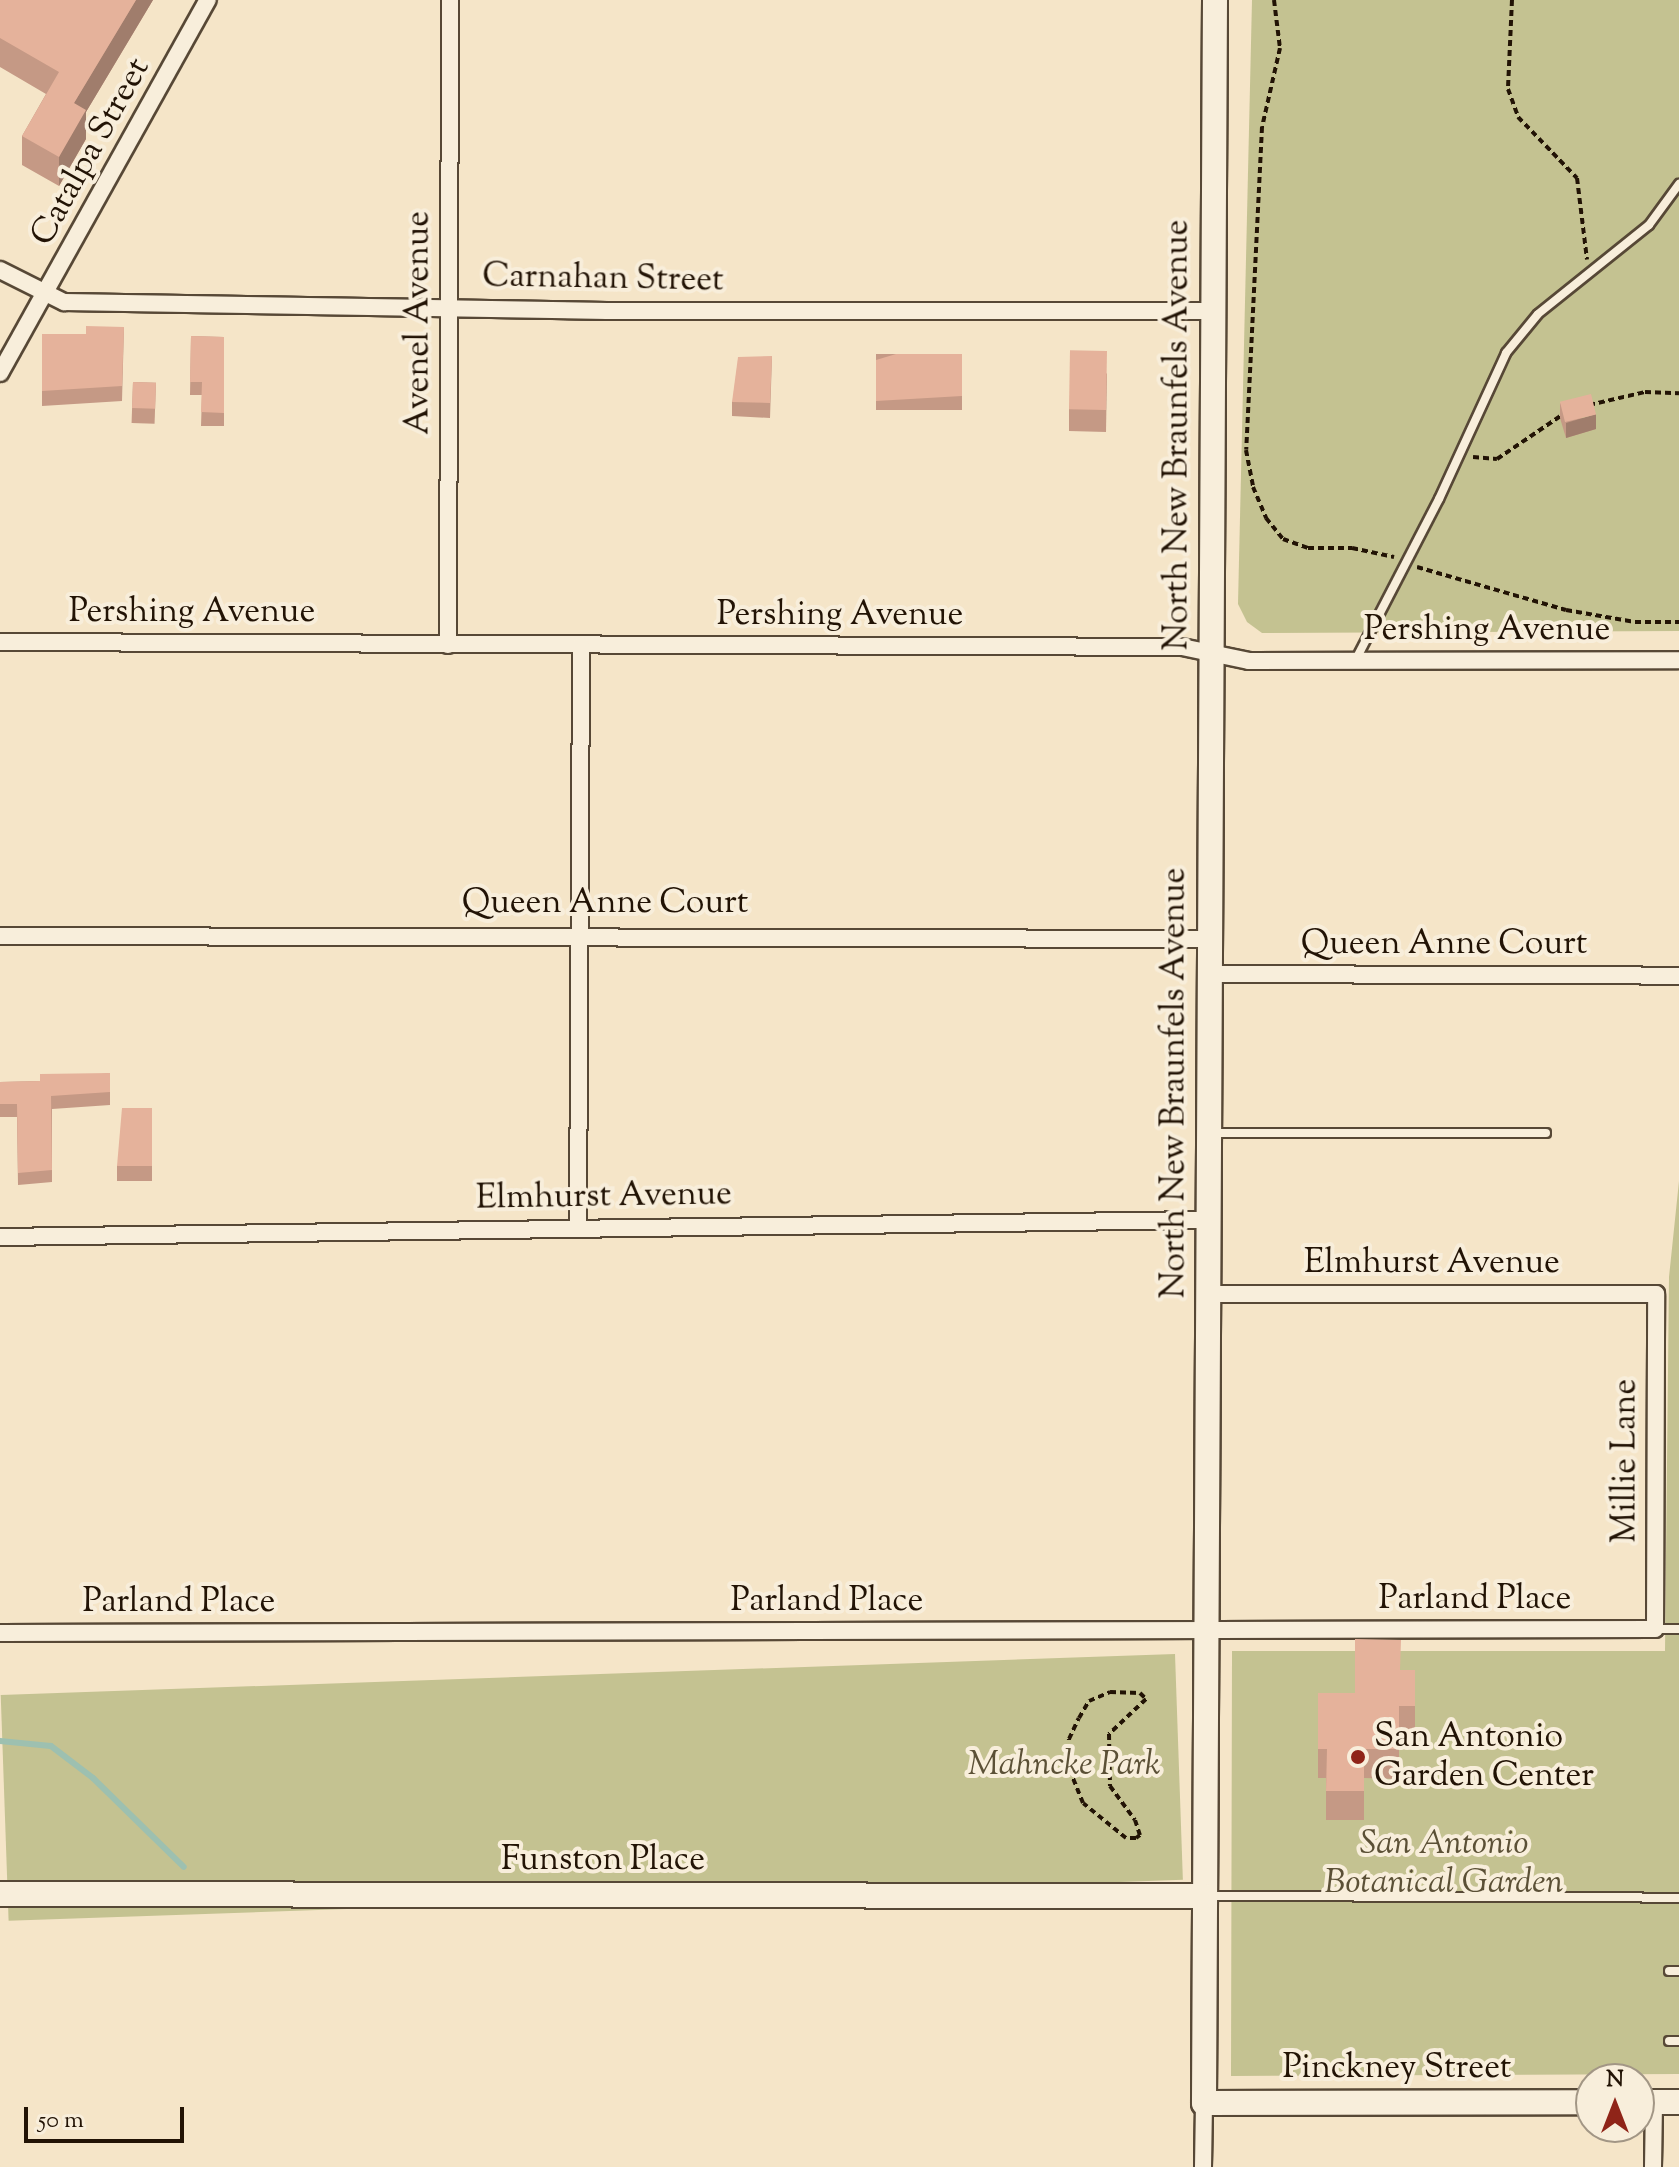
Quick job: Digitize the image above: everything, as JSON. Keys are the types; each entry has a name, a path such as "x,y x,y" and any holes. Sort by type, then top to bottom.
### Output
{"street":[{"name":"Catalpa Street","path":"0,373 46,297 208,0"},
{"name":"Avenel Avenue","path":"448,645 450,0"},
{"name":"North New Braunfels Avenue","path":"1203,2167 1215,0"},
{"name":"Carnahan Street","path":"0,270 46,297 64,302 1213,311"},
{"name":"Pershing Avenue","path":"0,642 1182,647 1249,661 1679,660"},
{"path":"578,1227 581,645"},
{"name":"Queen Anne Court","path":"0,936 581,933 1210,939"},
{"name":"Queen Anne Court","path":"1210,974 1679,976"},
{"name":"Elmhurst Avenue","path":"0,1237 1208,1220"},
{"name":"Elmhurst Avenue","path":"1208,1294 1656,1294"},
{"name":"Millie Lane","path":"1655,1629 1656,1294"},
{"name":"Parland Place","path":"0,1633 1655,1629"},
{"name":"Funston Place","path":"0,1894 1205,1896"},
{"name":"Pinckney Street","path":"1204,2103 1575,2102"},
{"path":"1655,2102 1679,2102"},
{"path":"1650,2143 1653,2167"}],"lane":[{"path":"1355,662 1506,353 1538,314 1649,225 1679,184"},
{"path":"1209,1133 1546,1133"},
{"path":"1655,1629 1679,1629"},
{"path":"1205,1896 1679,1898"},
{"path":"1669,2041 1679,2041"}],"path":[{"path":"1274,0 1280,48 1262,127 1246,434 1253,487 1266,518 1283,539 1308,548 1387,554 1406,563 1566,610 1635,622 1679,622"},
{"path":"1512,0 1508,89 1518,117 1577,178 1589,274"},
{"path":"1586,406 1645,392 1679,393"},
{"path":"1458,456 1497,459 1571,409"},
{"path":"1110,1692 1140,1693 1146,1699 1109,1734 1110,1786 1140,1835 1126,1838 1083,1803 1075,1790 1069,1739 1089,1701 1110,1692"}],"green space":[{"path":"1252,0 1679,0 1679,631 1262,633 1247,622 1238,604"},
{"name":"San Antonio Botanical Garden","path":"1679,1181 1679,2074 1655,2074 1655,2063 1575,2063 1575,2074 1231,2076 1232,1651 1665,1651 1669,1277"},
{"name":"Mahncke Park","path":"1175,1654 1183,1880 9,1921 1,1695"}],"building":[{"path":"0,0 136,0 74,103 86,110 59,157 22,136 59,72 0,38"},
{"path":"86,326 124,327 122,386 42,391 42,334 86,334"},
{"path":"191,336 224,337 224,413 201,412 202,382 190,382"},
{"path":"1070,350 1107,351 1106,410 1069,409"},
{"path":"896,354 962,354 962,396 876,401 876,360"},
{"path":"772,356 770,403 732,402 738,357"},
{"path":"133,382 156,383 155,409 132,408"},
{"path":"1591,394 1596,414 1565,422 1560,402"},
{"path":"110,1073 110,1092 51,1096 52,1170 18,1173 17,1104 0,1104 0,1082 40,1081 40,1074"},
{"path":"122,1108 152,1108 152,1166 117,1166"},
{"name":"San Antonio Garden Center","path":"1355,1639 1401,1640 1400,1670 1415,1670 1415,1706 1399,1706 1399,1749 1364,1749 1364,1791 1326,1791 1327,1749 1318,1749 1318,1693 1355,1693"}],"waterway":[{"path":"0,1741 51,1746 93,1778 184,1867"}],"place":[{"name":"San Antonio Garden Center","path":"1358,1757"}]}
